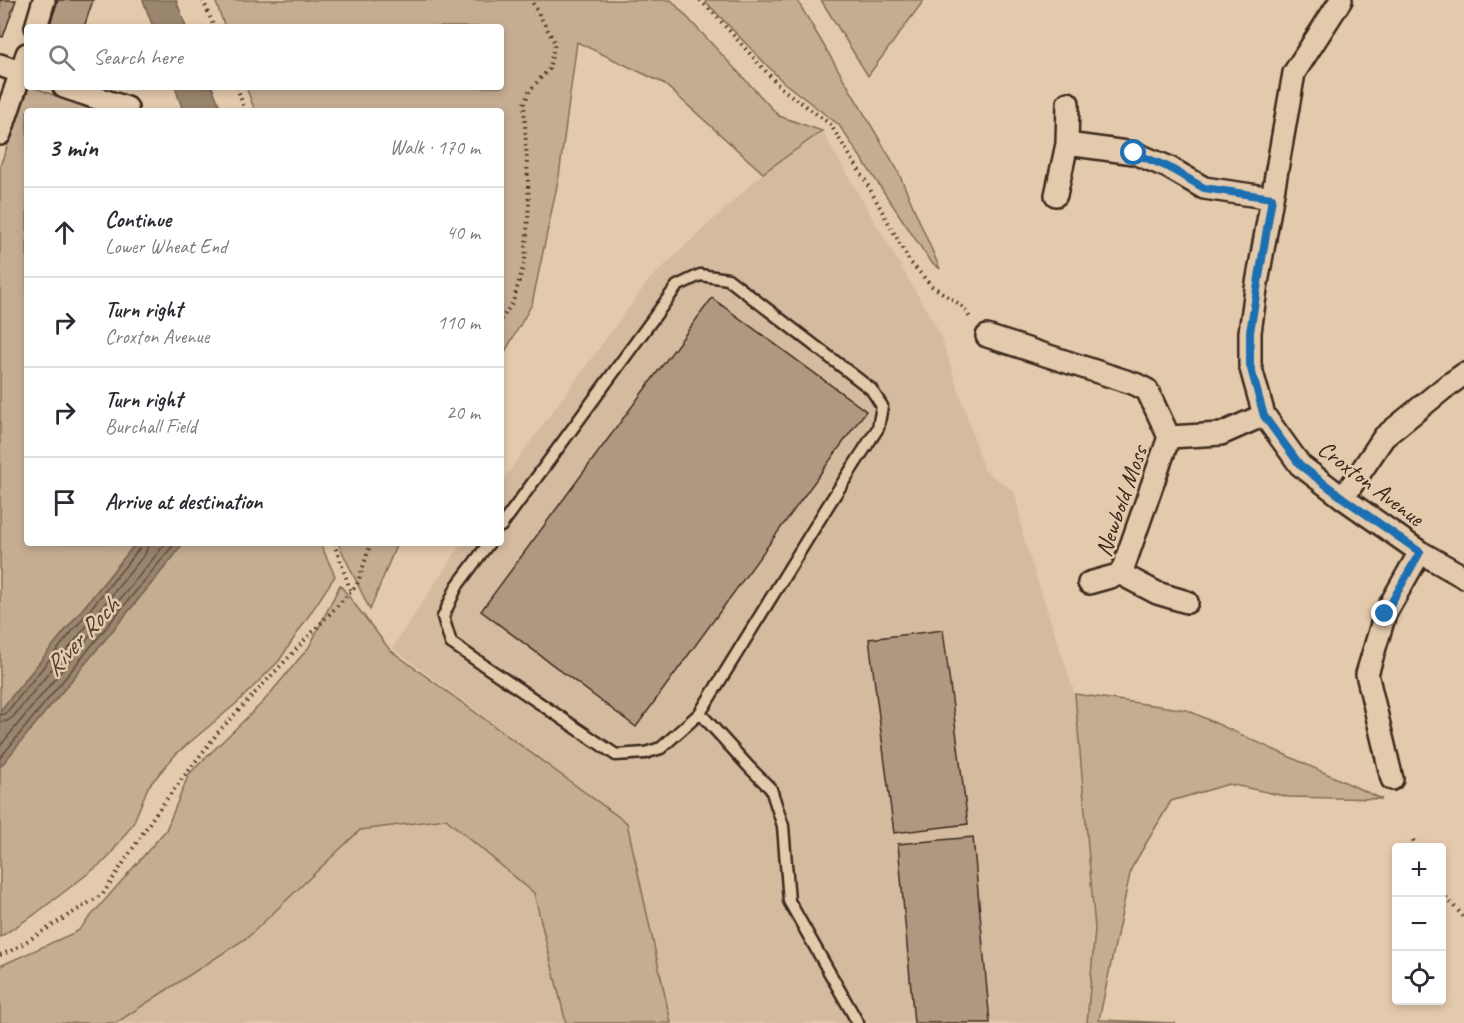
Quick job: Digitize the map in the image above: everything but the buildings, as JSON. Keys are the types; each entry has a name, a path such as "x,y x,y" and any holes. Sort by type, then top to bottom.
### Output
{"street":[{"path":"37,24 44,0"},
{"name":"Croxton Avenue","path":"1341,0 1294,73 1250,332 1250,365 1264,416 1300,465 1420,552 1464,577"},
{"path":"0,65 24,67"},
{"path":"0,134 24,70"},
{"path":"73,90 127,108"},
{"path":"1056,195 1067,144 1068,103"},
{"path":"1067,144 1134,153 1168,167 1204,188 1272,198"},
{"path":"987,336 1135,384 1147,390 1169,437"},
{"path":"1343,498 1384,437 1464,374"},
{"name":"Newbold Moss","path":"1187,602 1157,593 1121,574 1169,437 1221,434 1264,416"},
{"path":"1392,779 1367,674 1385,614 1420,552"},
{"path":"1089,583 1121,574"}],"lane":[{"path":"487,546 457,586 443,617 451,643 616,755 645,753 662,748 700,713 878,428 882,406 871,389 728,279 700,275 677,286 504,522"},
{"path":"700,713 771,789 783,826 789,901 858,1023"}],"path":[{"path":"204,0 213,24"},
{"path":"504,316 513,302 525,260 529,204 525,104 530,90 549,69 555,43 531,0"},
{"path":"700,0 781,88 830,124 865,180 910,262 932,286 961,305 976,326 987,336"},
{"path":"238,90 244,108"},
{"path":"335,546 351,592"},
{"path":"0,955 11,951 103,894 156,813 219,731 357,585 370,546"},
{"path":"1446,897 1464,917"}],"shaded area":[{"path":"215,0 671,0 779,116 822,131 763,173 663,83 577,42 559,176 532,304 504,354 504,108 254,108 247,90 504,90 504,24 224,24"},
{"path":"704,0 797,0 897,169 940,269 930,261 839,125 783,82"},
{"path":"821,0 924,0 868,76"},
{"path":"28,90 41,90 87,108 24,108 24,546 134,546 0,711 0,166"},
{"path":"822,131 941,335 984,470 1015,492 1025,543 1075,694 1095,929 1087,1023 671,1023 627,823 392,648 460,546 504,546 504,480 517,460 649,280 763,173"},
{"path":"181,546 321,546 335,576 279,661 238,702 176,754 148,787 133,824 107,859 34,915 0,937 0,767"},
{"path":"339,546 396,546 370,610"},
{"path":"340,585 390,650 627,823 671,1023 566,1023 534,893 446,819 360,830 248,937 116,1023 0,1023 0,966 78,931 166,830 189,774 263,702 309,647"},
{"path":"1075,694 1187,710 1382,799 1289,797 1229,784 1171,801 1131,869 1099,1020 1175,1023 1087,1023 1095,929"},
{"path":"446,818 534,892 566,1023 116,1023 248,937 360,830"}],"water":[{"path":"143,0 176,0 185,24 152,24"},
{"path":"176,90 213,90 221,108 182,108"},
{"name":"River Roch","path":"134,546 181,546 0,767 0,711"}],"route":[{"path":"1134,153 1168,167 1204,188 1272,198 1250,332 1250,365 1264,416 1300,465 1420,552 1385,614"}]}
